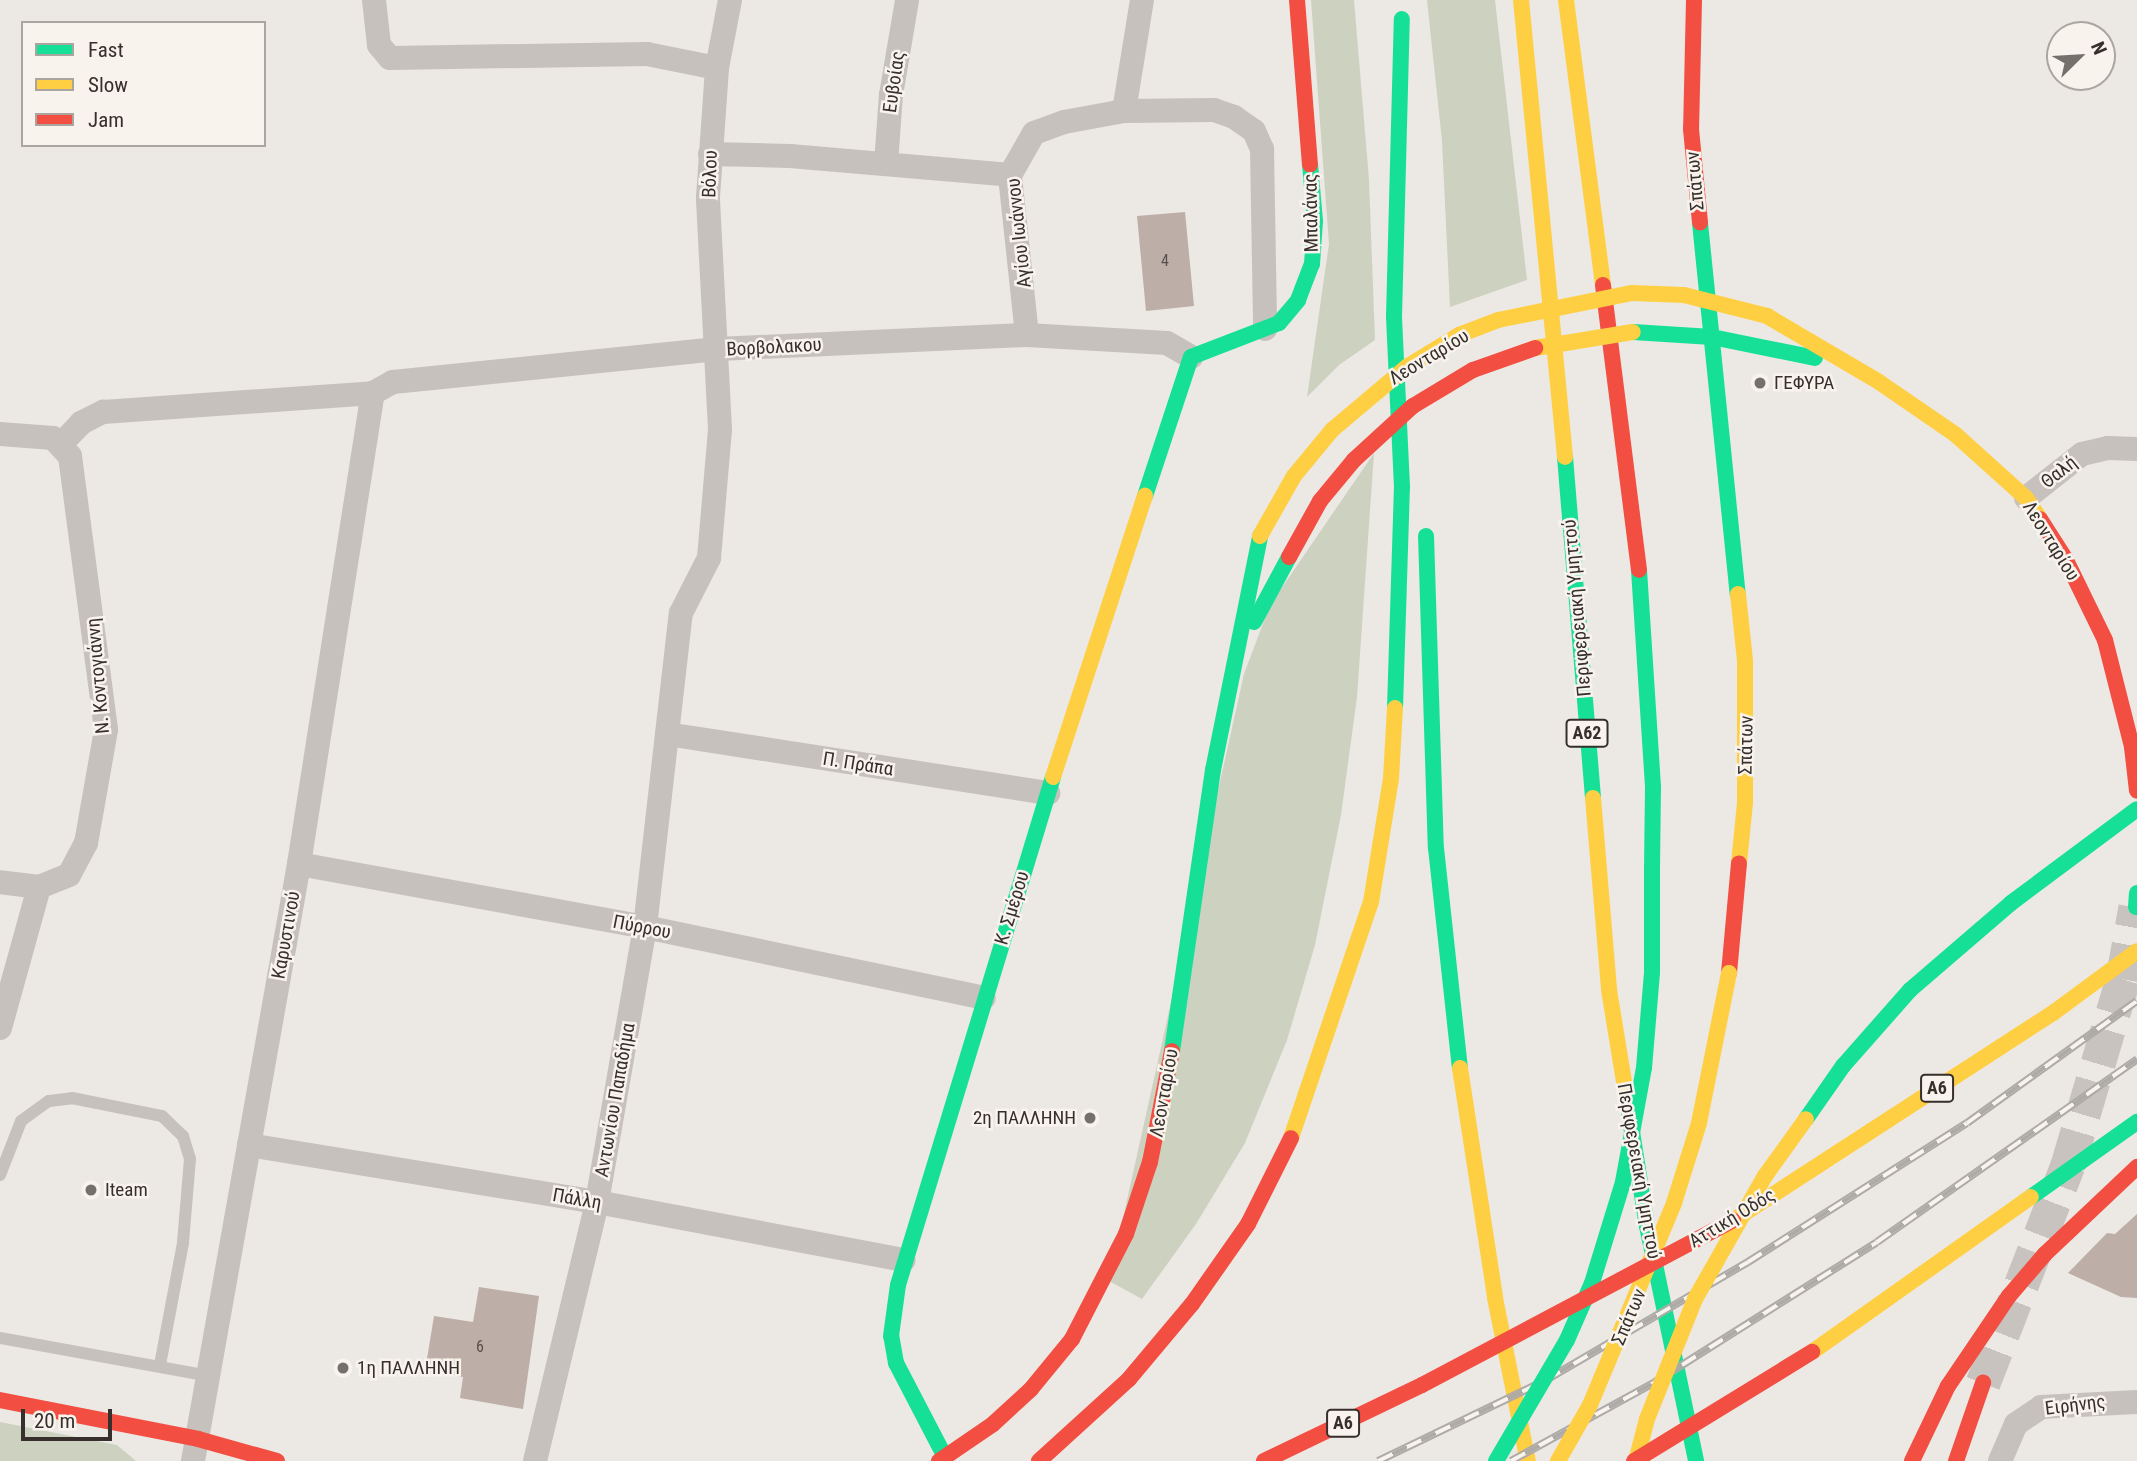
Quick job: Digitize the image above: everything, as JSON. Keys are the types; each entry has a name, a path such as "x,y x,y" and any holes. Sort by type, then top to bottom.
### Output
{"main road":[{"name":"Μπαλάνας","path":"1191,357 1279,323 1298,300 1312,264 1315,221 1297,0"},
{"path":"1401,0 1414,222"},
{"name":"Περιφερειακή Υμηττού","path":"1521,0 1546,233 1609,990 1647,1226 1696,1461"},
{"path":"1496,1461 1567,1340 1592,1283 1623,1182 1644,1068 1653,972 1652,773 1639,569 1566,0"},
{"name":"Σπάτων","path":"1559,1461 1590,1405 1674,1203 1699,1124 1729,973 1747,733 1738,570 1707,299 1691,129 1694,0"},
{"path":"1039,1461 1129,1379 1192,1304 1248,1224 1295,1131 1371,902 1391,779 1399,604 1402,487 1394,317 1402,19"},
{"name":"Λεονταρίου","path":"942,1459 993,1424 1031,1389 1072,1339 1126,1234 1150,1162 1167,1083 1213,770 1260,536 1294,476 1332,430 1408,366 1459,335 1498,320 1632,293 1707,299 1767,316 1956,436 2026,498 2065,558 2105,640 2132,747 2137,791"},
{"name":"Λεονταρίου","path":"1237,653 1320,501 1354,460 1413,406 1473,370 1545,345 1633,332 1712,337 1759,344 1852,368"},
{"path":"1421,344 1423,427"},
{"name":"Κ. Σμέρου","path":"942,1459 896,1363 891,1336 904,1260 1048,793 1191,357"},
{"path":"1425,523 1436,848 1451,1006 1495,1298 1528,1461"},
{"path":"1635,1461 1647,1419 1695,1299 1765,1176 1843,1066 1910,990 2011,903 2137,809"},
{"name":"Αττική Οδός","path":"1264,1461 1422,1385 1733,1220 2053,1013 2137,951"},
{"path":"1635,1461 1812,1352 1979,1239 2137,1122"},
{"path":"1912,1461 1948,1386 2008,1296 2074,1225 2137,1167"},
{"path":"1956,1461 1983,1383"},
{"path":"0,1400 195,1450 277,1461"}],"street":[{"path":"374,0 379,46 390,58 647,54 717,68"},
{"name":"Βόλου","path":"667,734 684,600 709,558 720,429 708,197 717,68 730,0"},
{"name":"Ευβοίας","path":"886,164 891,95 907,0"},
{"path":"1124,111 1142,0"},
{"name":"Αγίου Ιωάννου","path":"1027,335 1010,175 1034,133 1064,122 1124,111 1214,110 1234,117 1254,131 1262,149 1265,328"},
{"path":"710,154 886,164 1010,175"},
{"name":"Βορβολακου","path":"62,443 81,423 103,412 370,400 393,382 716,349 1027,335 1167,343 1191,357"},
{"name":"Καρυστινού","path":"195,1450 299,864 370,400"},
{"path":"0,434 35,434 62,443"},
{"name":"Ν. Koντογιάννη","path":"39,887 69,875 82,855 106,730 74,475 62,443"},
{"name":"Θαλή","path":"2026,498 2082,454 2108,448 2137,449"},
{"name":"Π. Πράπα","path":"667,734 1048,793"},
{"name":"Αντωνίου Παπαδήμα","path":"535,1461 597,1202 645,926 667,734"},
{"name":"Πύρρου","path":"299,864 645,926 984,998"},
{"path":"0,882 39,887 0,1028"},
{"name":"Πάλλη","path":"249,1145 597,1202 904,1260"},
{"name":"Ειρήνης","path":"2000,1461 2016,1424 2041,1407 2071,1402 2137,1402"}],"lane":[{"path":"0,1175 21,1121 49,1101 72,1098 162,1116 183,1136 190,1159 183,1243 160,1365"},
{"path":"0,1338 100,1359 160,1365 209,1377"}],"green space":[{"path":"1311,0 1354,0 1369,180 1375,340 1339,365 1307,397 1329,244"},
{"path":"1427,0 1495,0 1527,280 1450,307 1442,141"},
{"path":"1374,453 1357,697 1341,815 1315,945 1287,1040 1245,1143 1196,1224 1142,1299 1109,1281 1244,674 1270,605"},
{"path":"0,1422 117,1445 136,1461 0,1461"}],"building":[{"path":"1185,212 1194,306 1146,311 1137,216"},
{"path":"2137,1214 2137,1298 2121,1297 2068,1273 2107,1233 2115,1234"},
{"path":"479,1287 539,1296 523,1409 460,1398 463,1377 425,1371 434,1316 473,1322"}],"tunnel":[{"path":"1983,1383 2068,1165 2123,979 2136,907"}],"railway":[{"path":"1378,1461 1546,1380 1748,1262 1967,1123 2137,1001"},
{"path":"1511,1461 1655,1382 1877,1242 2137,1059"}],"traffic: fast":[{"path":"1395,708 1402,487 1394,317 1402,19"},
{"path":"1145,496 1191,357 1279,323 1298,300 1312,264 1315,221 1310,164"},
{"path":"1700,223 1738,594"},
{"path":"1633,332 1712,337 1815,358"},
{"path":"1565,457 1593,798"},
{"path":"1172,1051 1213,770 1260,536"},
{"path":"1426,536 1436,848 1460,1068"},
{"path":"1254,622 1289,557"},
{"path":"1639,570 1653,787 1652,868"},
{"path":"945,1457 896,1363 891,1336 898,1285 1053,777"},
{"path":"1910,990 2011,903 2137,809"},
{"path":"1496,1461 1567,1340 1592,1283 1623,1182 1644,1068 1652,972 1652,868"},
{"path":"2136,907 2137,893"},
{"path":"1806,1119 1843,1066 1910,990"},
{"path":"1627,1100 1647,1226 1696,1461"},
{"path":"2031,1197 2137,1122"}],"traffic: slow":[{"path":"1521,0 1565,457"},
{"path":"1566,0 1603,285"},
{"path":"1632,293 1684,295 1767,316 1879,382 1956,435 2026,498 2040,519"},
{"path":"1260,536 1294,476 1332,430 1408,366 1459,335 1498,320 1632,293"},
{"path":"1535,348 1633,332"},
{"path":"1053,777 1145,496"},
{"path":"1738,594 1745,661 1745,803 1739,863"},
{"path":"1291,1138 1371,902 1391,779 1395,708"},
{"path":"1593,798 1609,990 1627,1100"},
{"path":"1737,1218 2053,1013 2137,951"},
{"path":"1558,1461 1590,1405 1674,1203 1699,1123 1729,973"},
{"path":"1460,1068 1495,1298 1528,1461"},
{"path":"1636,1461 1647,1419 1695,1299 1765,1176 1806,1119"},
{"path":"1812,1352 2031,1197"}],"traffic: jam":[{"path":"1297,0 1310,164"},
{"path":"1694,0 1691,129 1700,223"},
{"path":"1603,285 1639,570"},
{"path":"1289,557 1320,501 1354,460 1413,406 1473,370 1535,348"},
{"path":"2040,519 2065,558 2105,640 2132,747 2137,791"},
{"path":"1729,973 1739,863"},
{"path":"939,1461 993,1424 1031,1389 1072,1339 1126,1234 1150,1162 1172,1051"},
{"path":"1039,1461 1129,1379 1192,1304 1248,1224 1291,1138"},
{"path":"1912,1461 1948,1386 2009,1296 2045,1254 2137,1167"},
{"path":"1422,1385 1733,1220"},
{"path":"1634,1461 1812,1352"},
{"path":"1956,1461 1983,1383"},
{"path":"1264,1461 1422,1385"},
{"path":"0,1400 198,1439 277,1461"}],"place":[{"name":"ΓΕΦΥΡΑ","path":"1760,383"},
{"name":"2η ΠΑΛΛΗΝΗ","path":"1090,1118"},
{"name":"Iteam","path":"91,1190"},
{"name":"1η ΠΑΛΛΗΝΗ","path":"343,1368"}]}
